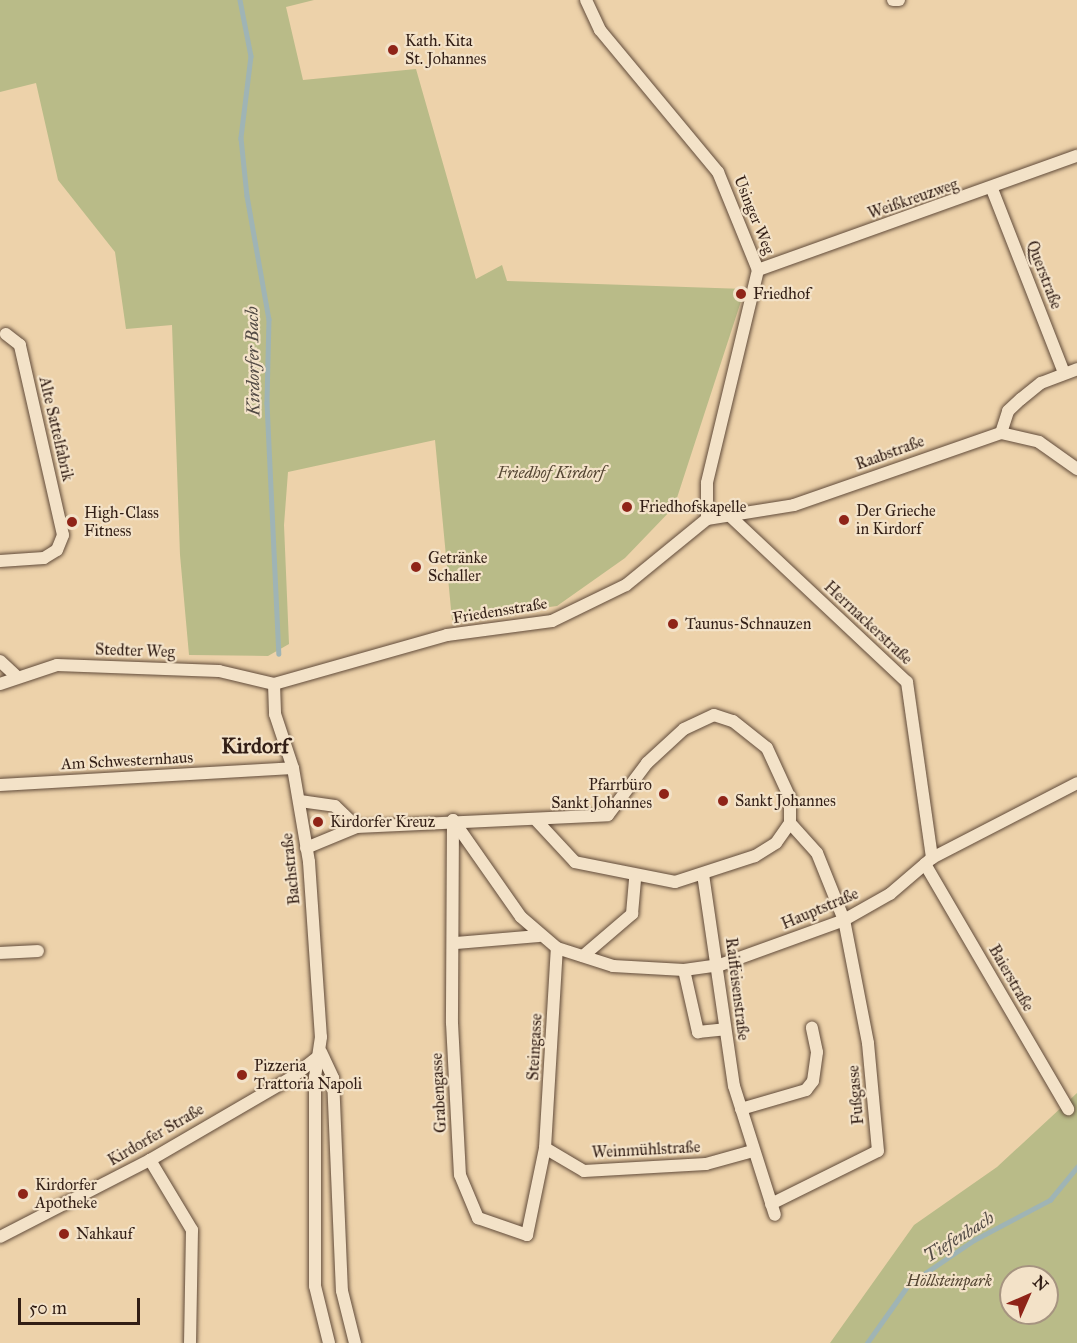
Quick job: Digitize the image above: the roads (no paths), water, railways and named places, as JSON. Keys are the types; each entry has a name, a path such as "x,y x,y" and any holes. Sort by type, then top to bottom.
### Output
{"street":[{"name":"Usinger Weg","path":"586,0 618,52 712,163 758,270 707,483 707,519"},
{"path":"893,0 899,0"},
{"name":"Weißkreuzweg","path":"758,270 992,189 1077,156"},
{"name":"Querstraße","path":"992,189 1064,373"},
{"name":"Alte Sattelfabrik","path":"0,561 44,558 57,550 63,535 20,345 6,334"},
{"path":"1077,369 1041,383 1008,411 1001,434 1040,442 1077,470"},
{"name":"Raabstraße","path":"707,519 794,506 1001,434"},
{"name":"Herrnackerstraße","path":"730,516 907,682 929,861"},
{"name":"Friedensstraße","path":"274,684 447,635 570,614 626,585 707,519"},
{"path":"0,661 16,676"},
{"name":"Stedter Weg","path":"0,684 16,676 57,665 219,671 274,684"},
{"name":"Bachstraße","path":"274,684 275,714 293,768 306,848 321,1053 315,1077 315,1286 329,1343"},
{"path":"306,848 357,827 453,820 536,820 608,815 654,757 684,729 714,715 734,721 773,756 790,798 790,823 776,843 755,856 675,882 635,876 575,862 536,820"},
{"name":"Am Schwesternhaus","path":"0,785 293,768"},
{"name":"Hauptstraße","path":"453,820 539,936 558,948 613,966 684,970 720,965 844,920 929,861 1077,783"},
{"path":"300,801 335,806 357,827"},
{"name":"Grabengasse","path":"453,820 456,943 452,1023 460,1175 478,1218 527,1235 545,1148"},
{"path":"790,823 817,853 844,920"},
{"name":"Baierstraße","path":"929,861 1068,1109"},
{"name":"Raiffeisenstraße","path":"703,874 720,965 725,1029 741,1109 773,1209"},
{"path":"583,956 632,914 635,876"},
{"name":"Fußgasse","path":"773,1209 878,1151 868,1043 844,920"},
{"path":"456,943 539,936"},
{"name":"Steingasse","path":"545,1148 558,948"},
{"path":"0,953 38,951"},
{"path":"684,970 698,1032 725,1029"},
{"path":"741,1109 806,1090 813,1081 817,1052 812,1028"},
{"name":"Bachstraße","path":"321,1053 333,1078 342,1291 355,1343"},
{"name":"Kirdorfer Straße","path":"0,1237 150,1160 291,1078 321,1053"},
{"name":"Weinmühlstraße","path":"545,1148 584,1170 706,1164 753,1151"},
{"path":"150,1160 192,1230 190,1343"}],"waterway":[{"name":"Kirdorfer Bach","path":"240,0 251,56 241,138 247,196 269,319 267,403 279,654"},
{"name":"Tiefenbach","path":"867,1343 909,1284 974,1240 1050,1200 1077,1167"}],"place":[{"name":"Kath. Kita St. Johannes","path":"393,50"},
{"name":"Friedhof","path":"741,294"},
{"name":"Friedhofskapelle","path":"627,507"},
{"name":"Der Grieche in Kirdorf","path":"844,520"},
{"name":"High-Class Fitness","path":"72,522"},
{"name":"Getränke Schaller","path":"416,567"},
{"name":"Taunus-Schnauzen","path":"673,624"},
{"name":"Pfarrbüro Sankt Johannes","path":"664,794"},
{"name":"Sankt Johannes","path":"723,801"},
{"name":"Kirdorfer Kreuz","path":"318,822"},
{"name":"Pizzeria Trattoria Napoli","path":"242,1075"},
{"name":"Kirdorfer Apotheke","path":"23,1194"},
{"name":"Nahkauf","path":"64,1234"}],"district":[{"name":"Kirdorf","path":"255,746"}],"park label":[{"name":"Friedhof Kirdorf","path":"551,473"},
{"name":"Höllsteinpark","path":"949,1281"}]}
